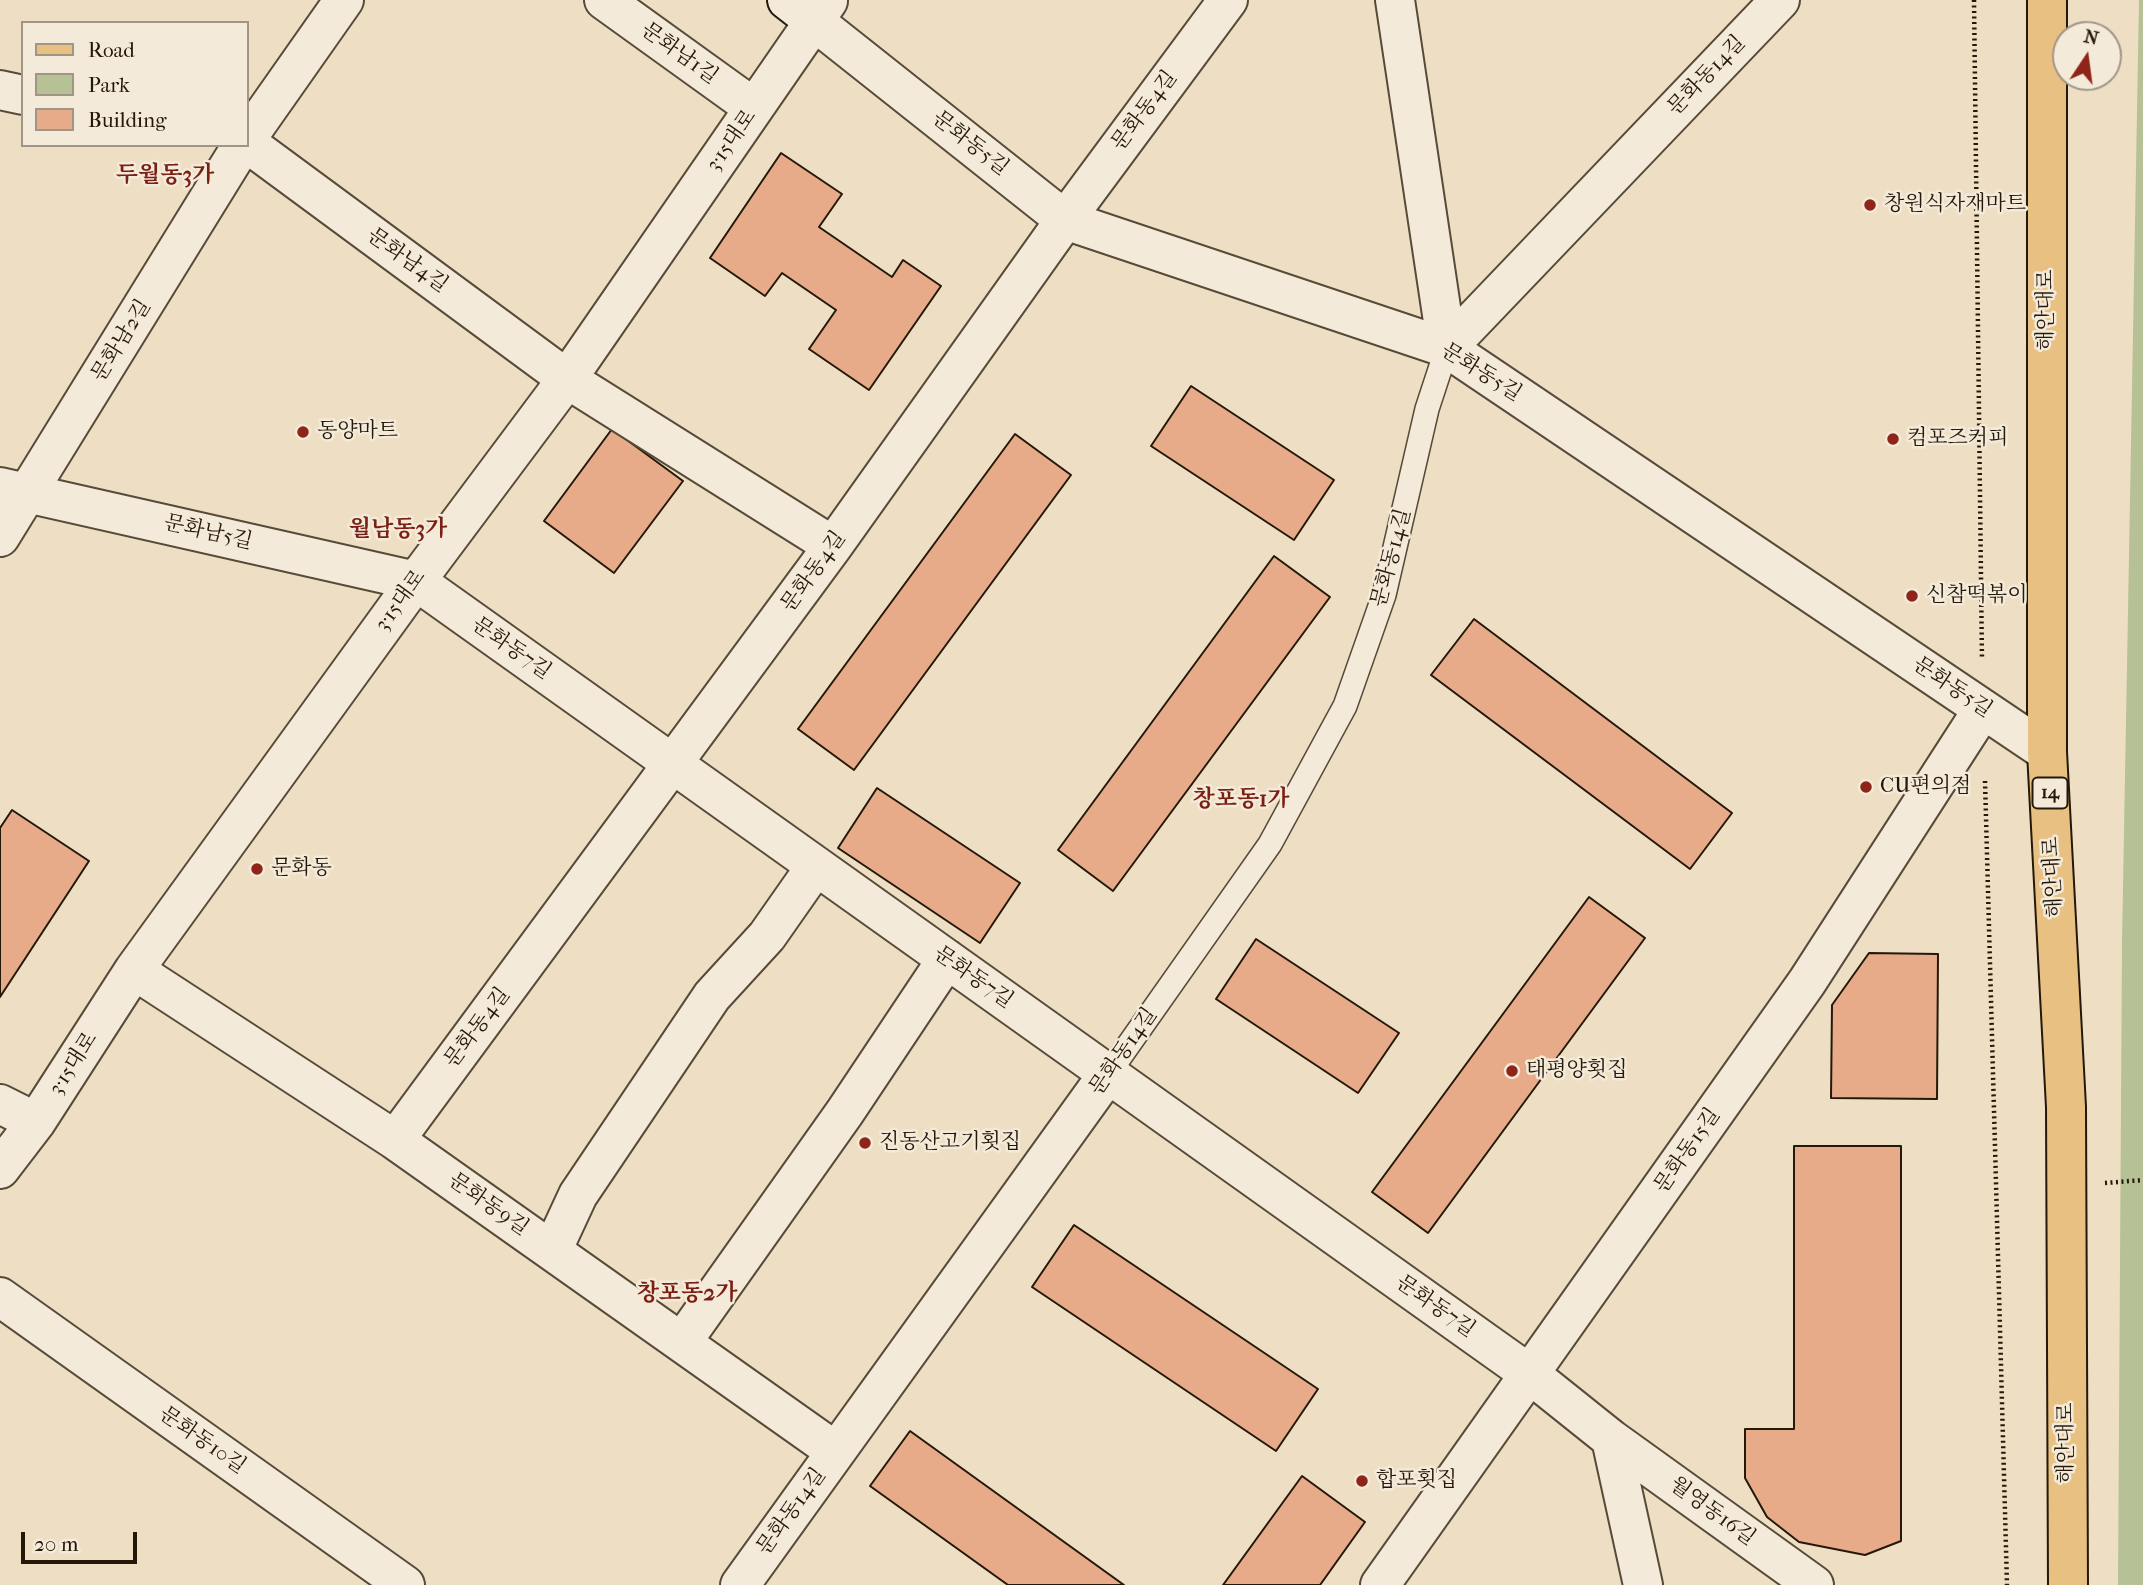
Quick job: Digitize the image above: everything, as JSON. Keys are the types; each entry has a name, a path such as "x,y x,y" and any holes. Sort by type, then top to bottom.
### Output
{"main road":[{"name":"해안대로","path":"2046,0 2048,752 2066,1107 2068,1585"}],"street":[{"path":"248,139 344,0"},
{"name":"문화남1길","path":"604,0 754,108"},
{"name":"문화동4길","path":"396,1140 833,547 1065,219 1228,0"},
{"path":"1395,0 1447,348"},
{"name":"문화동14길","path":"1447,348 1780,0"},
{"name":"3·15대로","path":"0,1169 36,1122 134,970 416,581 567,379 754,108 810,7"},
{"name":"문화동5길","path":"810,7 1065,219 1447,348 2048,752"},
{"path":"0,90 21,95"},
{"name":"문화남4길","path":"248,141 567,379 833,547"},
{"name":"문화남2길","path":"0,537 15,489 241,147"},
{"name":"문화남5길","path":"15,489 416,581"},
{"name":"문화동7길","path":"416,581 1531,1374"},
{"name":"문화동15길","path":"1380,1585 1807,982 1983,709"},
{"path":"552,1251 578,1195 712,996 767,936 816,866"},
{"path":"682,1342 845,1112 947,959"},
{"name":"문화동9길","path":"134,970 396,1140 835,1451"},
{"name":"문화동14길","path":"740,1585 1108,1074"},
{"path":"0,1104 36,1122"},
{"name":"문화동10길","path":"0,1297 389,1581"},
{"name":"월영동16길","path":"1531,1374 1611,1439 1814,1585"},
{"path":"1611,1439 1643,1585"}],"lane":[{"name":"문화동14길","path":"1108,1074 1270,844 1345,706 1384,595 1415,471 1427,409 1447,348"}],"path":[{"path":"1974,0 1983,709"},
{"path":"1985,778 2007,1585"}],"green space":[{"path":"2139,0 2143,0 2143,1585 2118,1585 2122,941"}],"building":[{"path":"781,153 842,194 819,227 892,277 903,260 941,286 869,390 809,349 836,310 782,273 765,296 710,258"},
{"path":"1191,386 1334,480 1294,540 1151,446"},
{"path":"612,429 683,481 614,573 544,521"},
{"path":"1015,434 1071,475 854,770 798,729"},
{"path":"1274,556 1330,597 1113,891 1058,850"},
{"path":"1474,619 1732,813 1690,869 1431,675"},
{"path":"877,788 1020,883 980,943 838,848"},
{"path":"12,810 89,861 0,997 0,828"},
{"path":"1589,897 1645,938 1428,1233 1372,1192"},
{"path":"1256,939 1399,1033 1358,1093 1216,999"},
{"path":"1869,953 1938,954 1937,1099 1831,1098 1832,1005"},
{"path":"1794,1146 1901,1146 1901,1541 1865,1555 1799,1542 1767,1517 1745,1478 1745,1429 1794,1429"},
{"path":"1074,1225 1318,1389 1276,1451 1032,1287"},
{"path":"910,1431 1124,1585 1008,1585 870,1486"},
{"path":"1302,1476 1365,1522 1320,1585 1223,1585"}],"place":[{"name":"창원식자재마트","path":"1870,205"},
{"name":"동양마트","path":"303,432"},
{"name":"컴포즈커피","path":"1893,439"},
{"name":"신참떡볶이","path":"1912,596"},
{"name":"CU편의점","path":"1866,787"},
{"name":"문화동","path":"257,869"},
{"name":"태평양횟집","path":"1512,1071"},
{"name":"진동산고기횟집","path":"865,1143"},
{"name":"합포횟집","path":"1362,1481"}],"district":[{"name":"두월동3가","path":"165,176"},
{"name":"월남동3가","path":"398,530"},
{"name":"창포동1가","path":"1241,800"},
{"name":"창포동2가","path":"687,1294"}]}
